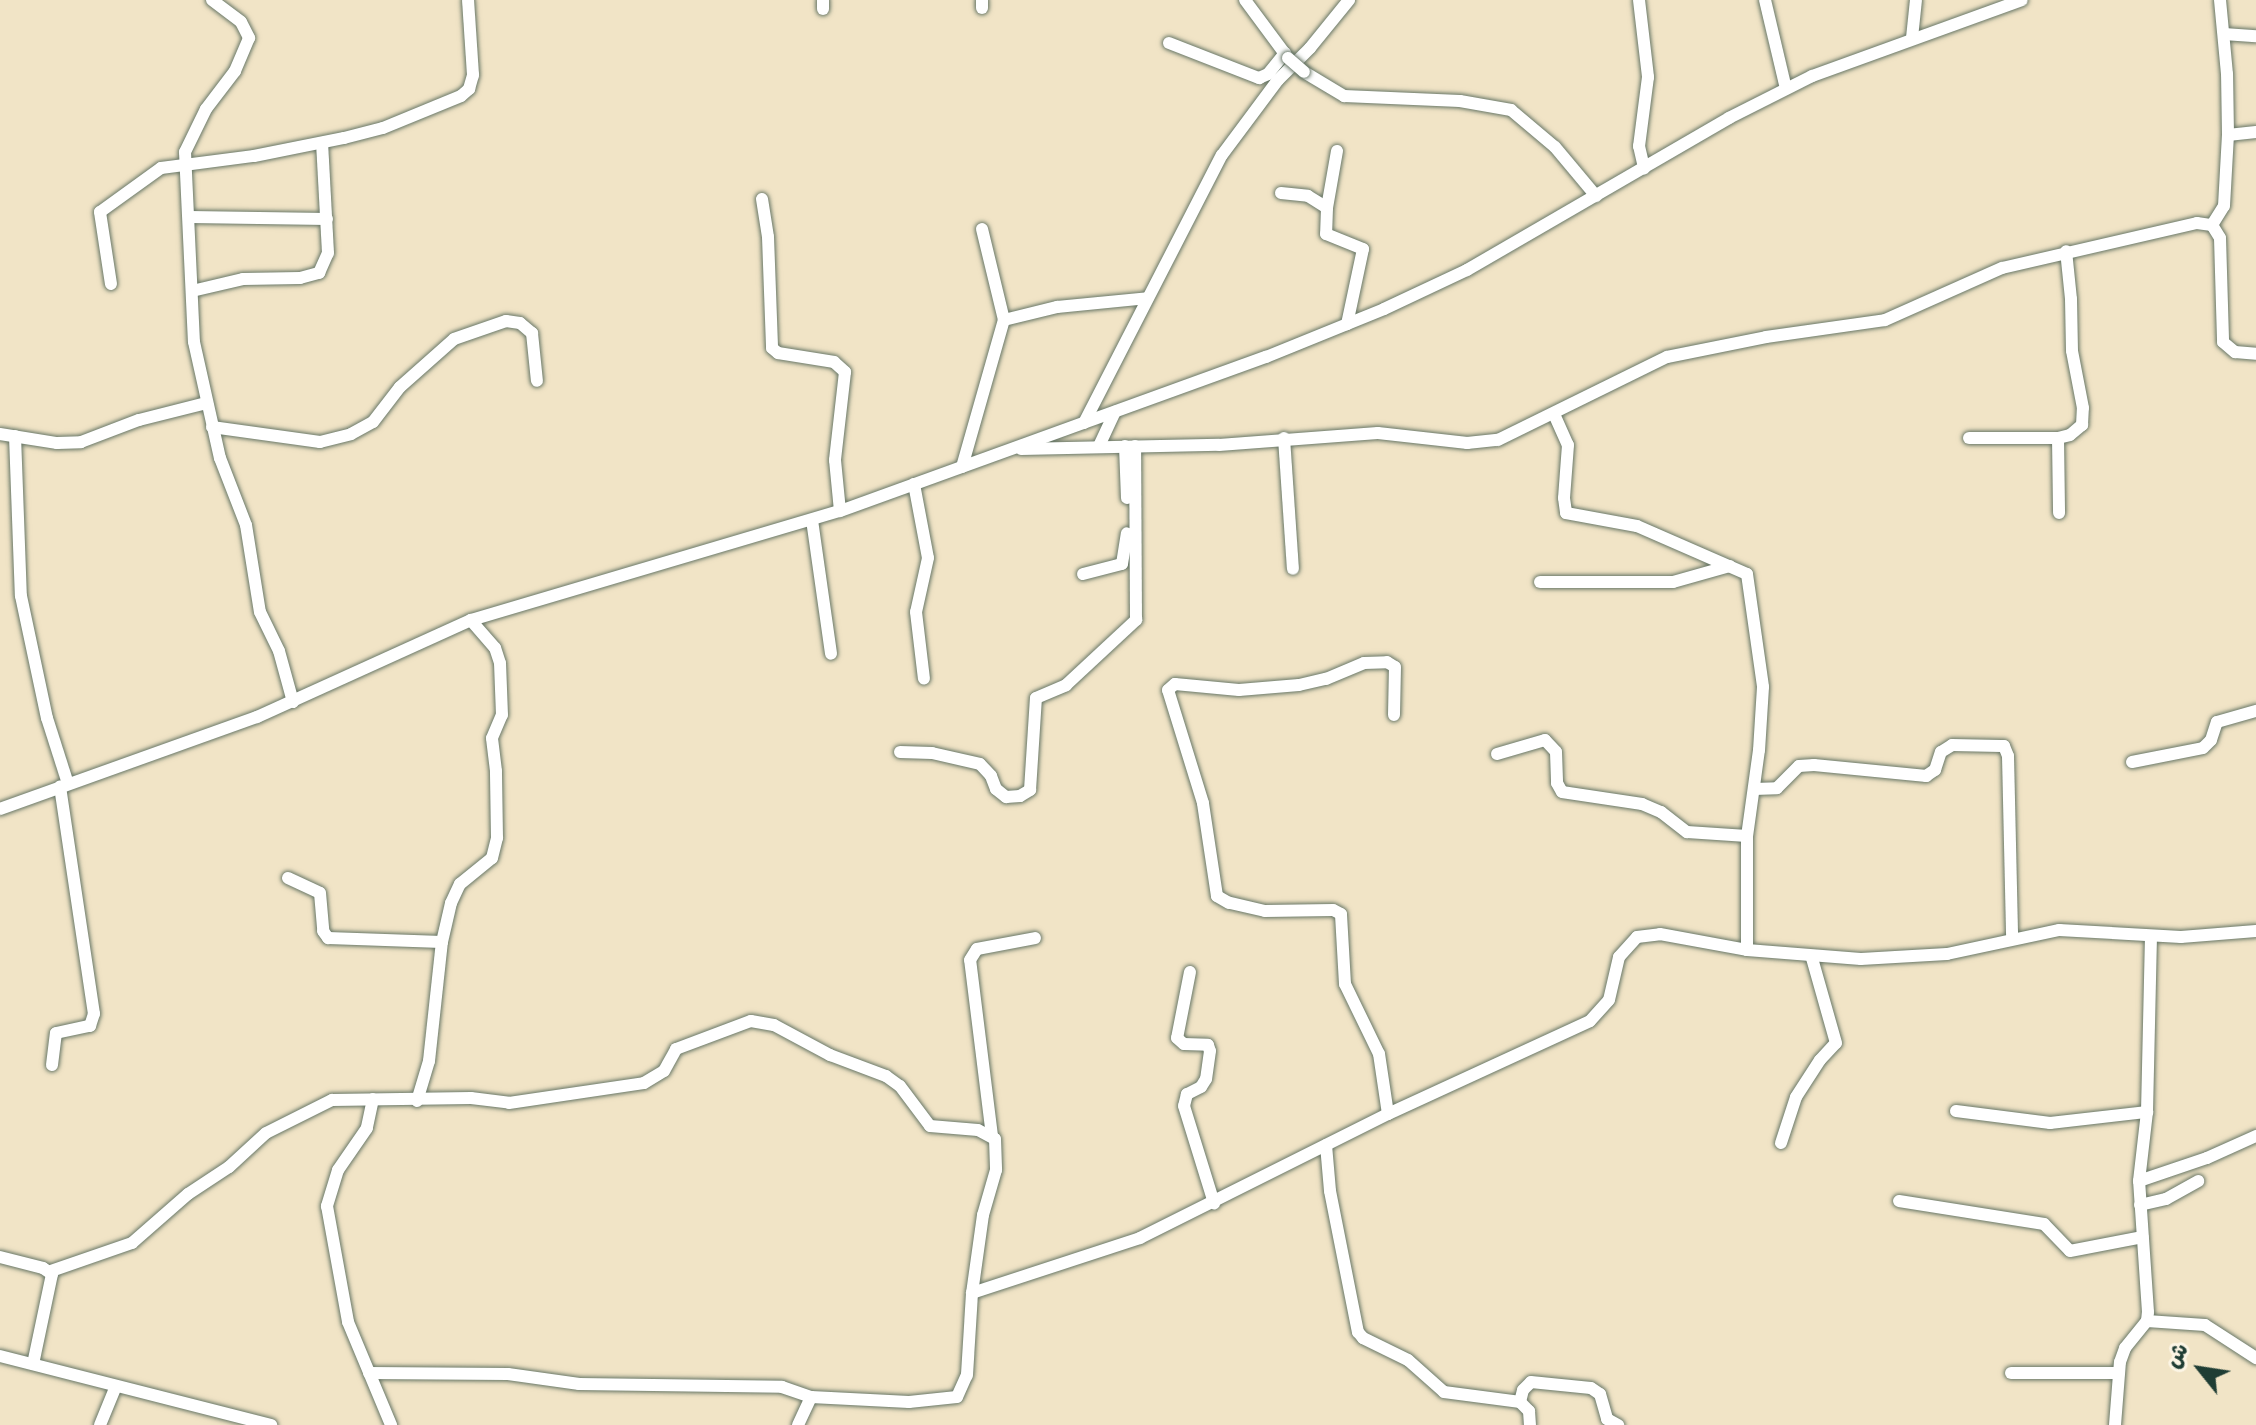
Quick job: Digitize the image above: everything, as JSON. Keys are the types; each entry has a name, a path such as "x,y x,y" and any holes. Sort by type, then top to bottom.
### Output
{"street":[{"path":"212,0 247,29 248,48 206,109 189,142 184,165 190,217 194,342 212,427 246,525 260,612 279,651 293,702"},
{"path":"111,284 100,212 161,168 322,143 383,128 454,101 469,89 473,75 468,0"},
{"path":"1245,0 1286,56 1304,72 1344,96 1460,101 1511,110 1555,147 1596,196"},
{"path":"1084,423 1222,155 1278,80 1310,48 1349,0"},
{"path":"1639,0 1647,61 1639,146 1644,168"},
{"path":"1765,0 1786,89"},
{"path":"1912,38 1916,0"},
{"path":"0,809 293,702 382,657 471,620 840,511 1347,324 1467,270 1786,89 1837,65 2022,0"},
{"path":"2212,225 2224,206 2228,135 2220,0"},
{"path":"2224,34 2256,36"},
{"path":"1169,43 1259,78 1268,74 1286,56"},
{"path":"2228,135 2256,132"},
{"path":"192,291 243,279 314,276 325,266 328,253 322,143"},
{"path":"1337,151 1327,208 1326,234 1363,249 1347,324"},
{"path":"1281,193 1308,196 1327,208"},
{"path":"762,199 768,237 772,348 778,353 834,362 844,368 835,460 840,511"},
{"path":"190,217 327,219"},
{"path":"1006,449 1219,445 1284,438 1402,434 1484,442 1509,437 1667,357 1766,337 1885,320 2002,268 2168,227 2212,225"},
{"path":"2212,225 2220,238 2223,342 2235,352 2256,354"},
{"path":"962,467 1004,320 982,229"},
{"path":"1969,438 2058,438 2077,431 2084,418 2075,381 2066,251"},
{"path":"1004,320 1057,307 1148,298"},
{"path":"212,427 320,442 351,434 373,422 400,387 454,339 506,321 520,323 532,333 537,381"},
{"path":"0,434 57,443 81,442 139,420 206,403"},
{"path":"1099,446 1115,412"},
{"path":"1554,414 1568,445 1564,498 1566,513 1637,526 1741,570 1749,581 1762,666 1763,708 1747,836 1747,950"},
{"path":"15,436 23,609 64,786 94,1014 90,1026 56,1033 52,1065"},
{"path":"1284,438 1293,569"},
{"path":"2058,438 2059,513"},
{"path":"1083,574 1119,567 1125,561 1130,446"},
{"path":"900,752 932,753 980,764 987,769 996,789 1006,797 1020,796 1030,790 1036,698 1066,685 1136,620 1130,446"},
{"path":"914,484 928,558 916,612 924,679"},
{"path":"812,520 831,654"},
{"path":"1540,582 1673,582 1730,566"},
{"path":"417,1101 429,1061 442,942 455,892 492,858 497,838 492,738 502,715 500,663 495,648 471,620"},
{"path":"1388,1114 1379,1054 1345,984 1341,914 1333,910 1277,912 1229,903 1217,896 1203,803 1168,690 1175,684 1239,690 1299,685 1326,679 1364,663 1387,662 1395,667 1394,715"},
{"path":"2132,762 2203,748 2211,740 2217,722 2256,711"},
{"path":"1497,754 1545,740 1556,752 1557,783 1562,792 1642,804 1661,812 1687,832 1747,836"},
{"path":"1754,789 1777,788 1799,766 1856,766 1885,774 1926,776 1935,770 1941,752 1952,745 2004,746 2008,756 2012,939"},
{"path":"288,878 320,893 323,931 328,938 442,942"},
{"path":"972,1293 1140,1238 1388,1114 1597,1016 1609,1000 1623,948 1637,937 1660,934 1812,958 1918,958 2059,930 2151,936 2211,936 2256,931"},
{"path":"2115,1425 2118,1373 2125,1348 2147,1321 2139,1181 2147,1112 2151,936"},
{"path":"369,1373 508,1374 579,1384 782,1387 811,1397 909,1402 957,1397 967,1375 972,1293 983,1215 996,1170 997,1145 992,1136 970,960 977,949 1035,938"},
{"path":"1781,1143 1796,1097 1820,1060 1836,1043 1812,958"},
{"path":"1190,972 1177,1038 1184,1044 1208,1045 1210,1051 1206,1079 1201,1087 1187,1094 1184,1106 1214,1203"},
{"path":"0,1257 51,1271 132,1243 170,1208 229,1167 274,1127 332,1100 471,1098 509,1103 644,1083 664,1071 676,1049 740,1024 761,1021 786,1030 830,1055 886,1076 900,1086 930,1126 978,1130 992,1136"},
{"path":"373,1099 367,1128 338,1170 327,1206 348,1322 391,1425"},
{"path":"1956,1111 2050,1123 2147,1112"},
{"path":"2139,1181 2207,1158 2256,1136"},
{"path":"1326,1145 1330,1191 1358,1332 1363,1338 1408,1360 1444,1392 1520,1402 1529,1411 1530,1425"},
{"path":"2140,1205 2166,1199 2198,1181"},
{"path":"1899,1201 2044,1224 2070,1251 2143,1237"},
{"path":"33,1364 51,1271"},
{"path":"2147,1321 2205,1325 2256,1358"},
{"path":"0,1356 271,1425"},
{"path":"2011,1373 2118,1373"},
{"path":"1520,1402 1523,1390 1531,1382 1591,1388 1600,1394 1607,1419 1618,1425"},
{"path":"100,1425 116,1386"},
{"path":"798,1425 811,1397"}]}
